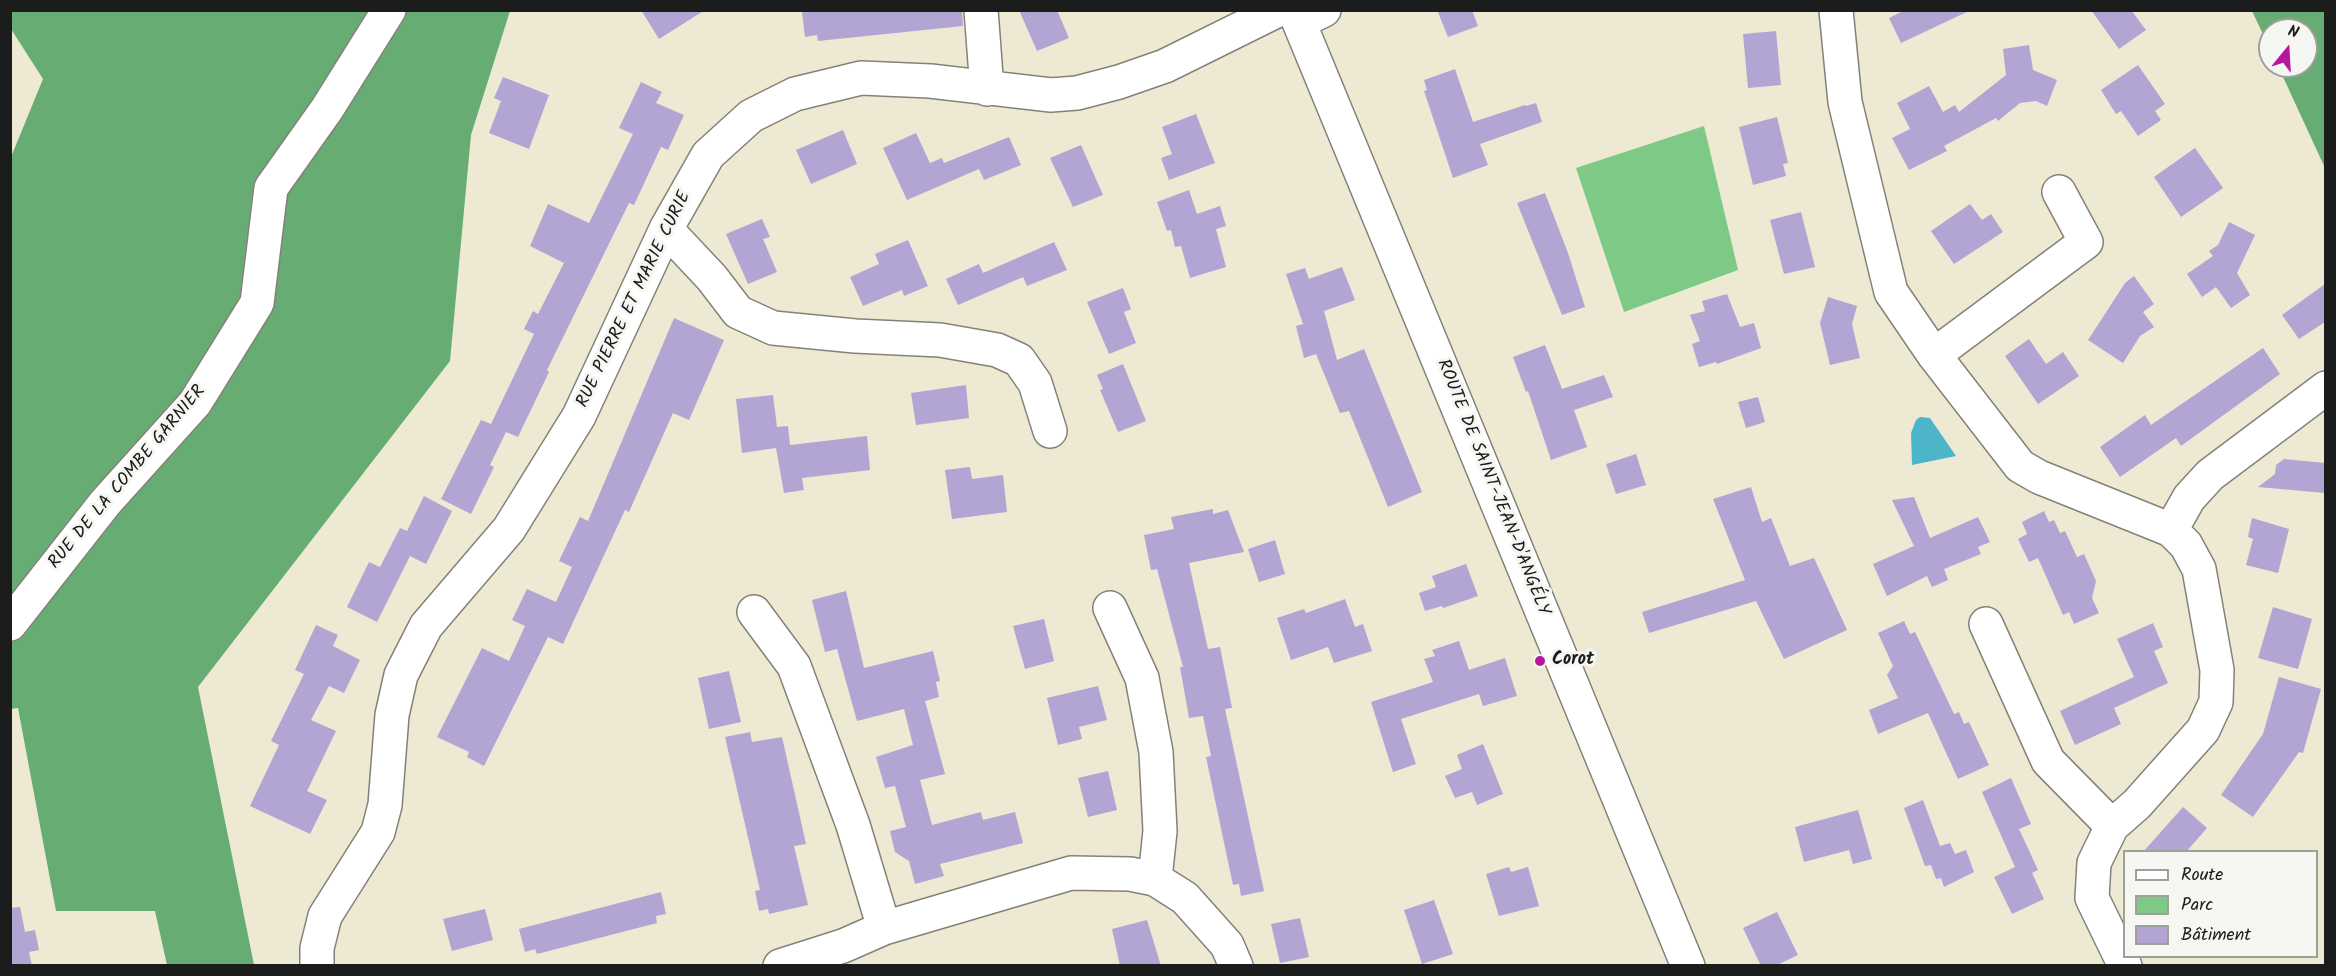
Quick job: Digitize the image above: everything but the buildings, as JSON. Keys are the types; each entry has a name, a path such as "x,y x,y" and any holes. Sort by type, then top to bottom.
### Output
{"street":[{"name":"RUE DE LA COMBE GARNIER","path":"10,624 105,503 195,403 251,313 257,303 271,188 327,109 389,10"},
{"path":"981,10 987,89"},
{"path":"1836,10 1845,102 1891,292 1934,355 2020,466 2039,477 2171,530 2186,545 2199,568 2217,670 2216,702 2202,730 2137,804 2112,826 2094,863 2092,898 2125,966"},
{"name":"RUE PIERRE ET MARIE CURIE","path":"317,957 325,916 378,832 385,805 392,715 401,675 426,626 509,528 579,416 666,229 708,155 751,116 795,94 861,78 930,81 1051,95 1077,93 1119,82 1165,66 1299,13"},
{"name":"ROUTE DE SAINT-JEAN-D'ANGÉLY","path":"1299,13 1688,966"},
{"path":"1934,355 2086,242 2059,192"},
{"path":"666,229 712,278 738,312 773,328 855,336 940,340 997,350 1019,360 1035,383 1050,431"},
{"path":"2171,530 2189,498 2210,475 2325,388"},
{"path":"1110,608 1142,678 1156,752 1160,831 1155,879"},
{"path":"754,612 794,666 853,825 884,928"},
{"path":"1986,624 2048,761 2112,826"},
{"path":"780,966 844,956 884,928 1071,873 1130,874 1155,879 1185,898 1227,945 1236,966"}],"green space":[{"path":"11,10 510,11 471,135 450,361 198,687 254,965 167,965 155,911 56,911 18,708 11,709 11,157 43,79 11,29"},
{"path":"2252,11 2325,11 2325,168 2284,78 2318,78 2318,18 2258,18 2258,24"},
{"path":"1704,126 1738,270 1624,312 1576,168"}],"water":[{"path":"1920,417 1930,418 1956,456 1912,465 1911,433 1916,420"}],"place":[{"name":"Corot","path":"1540,661"}]}
